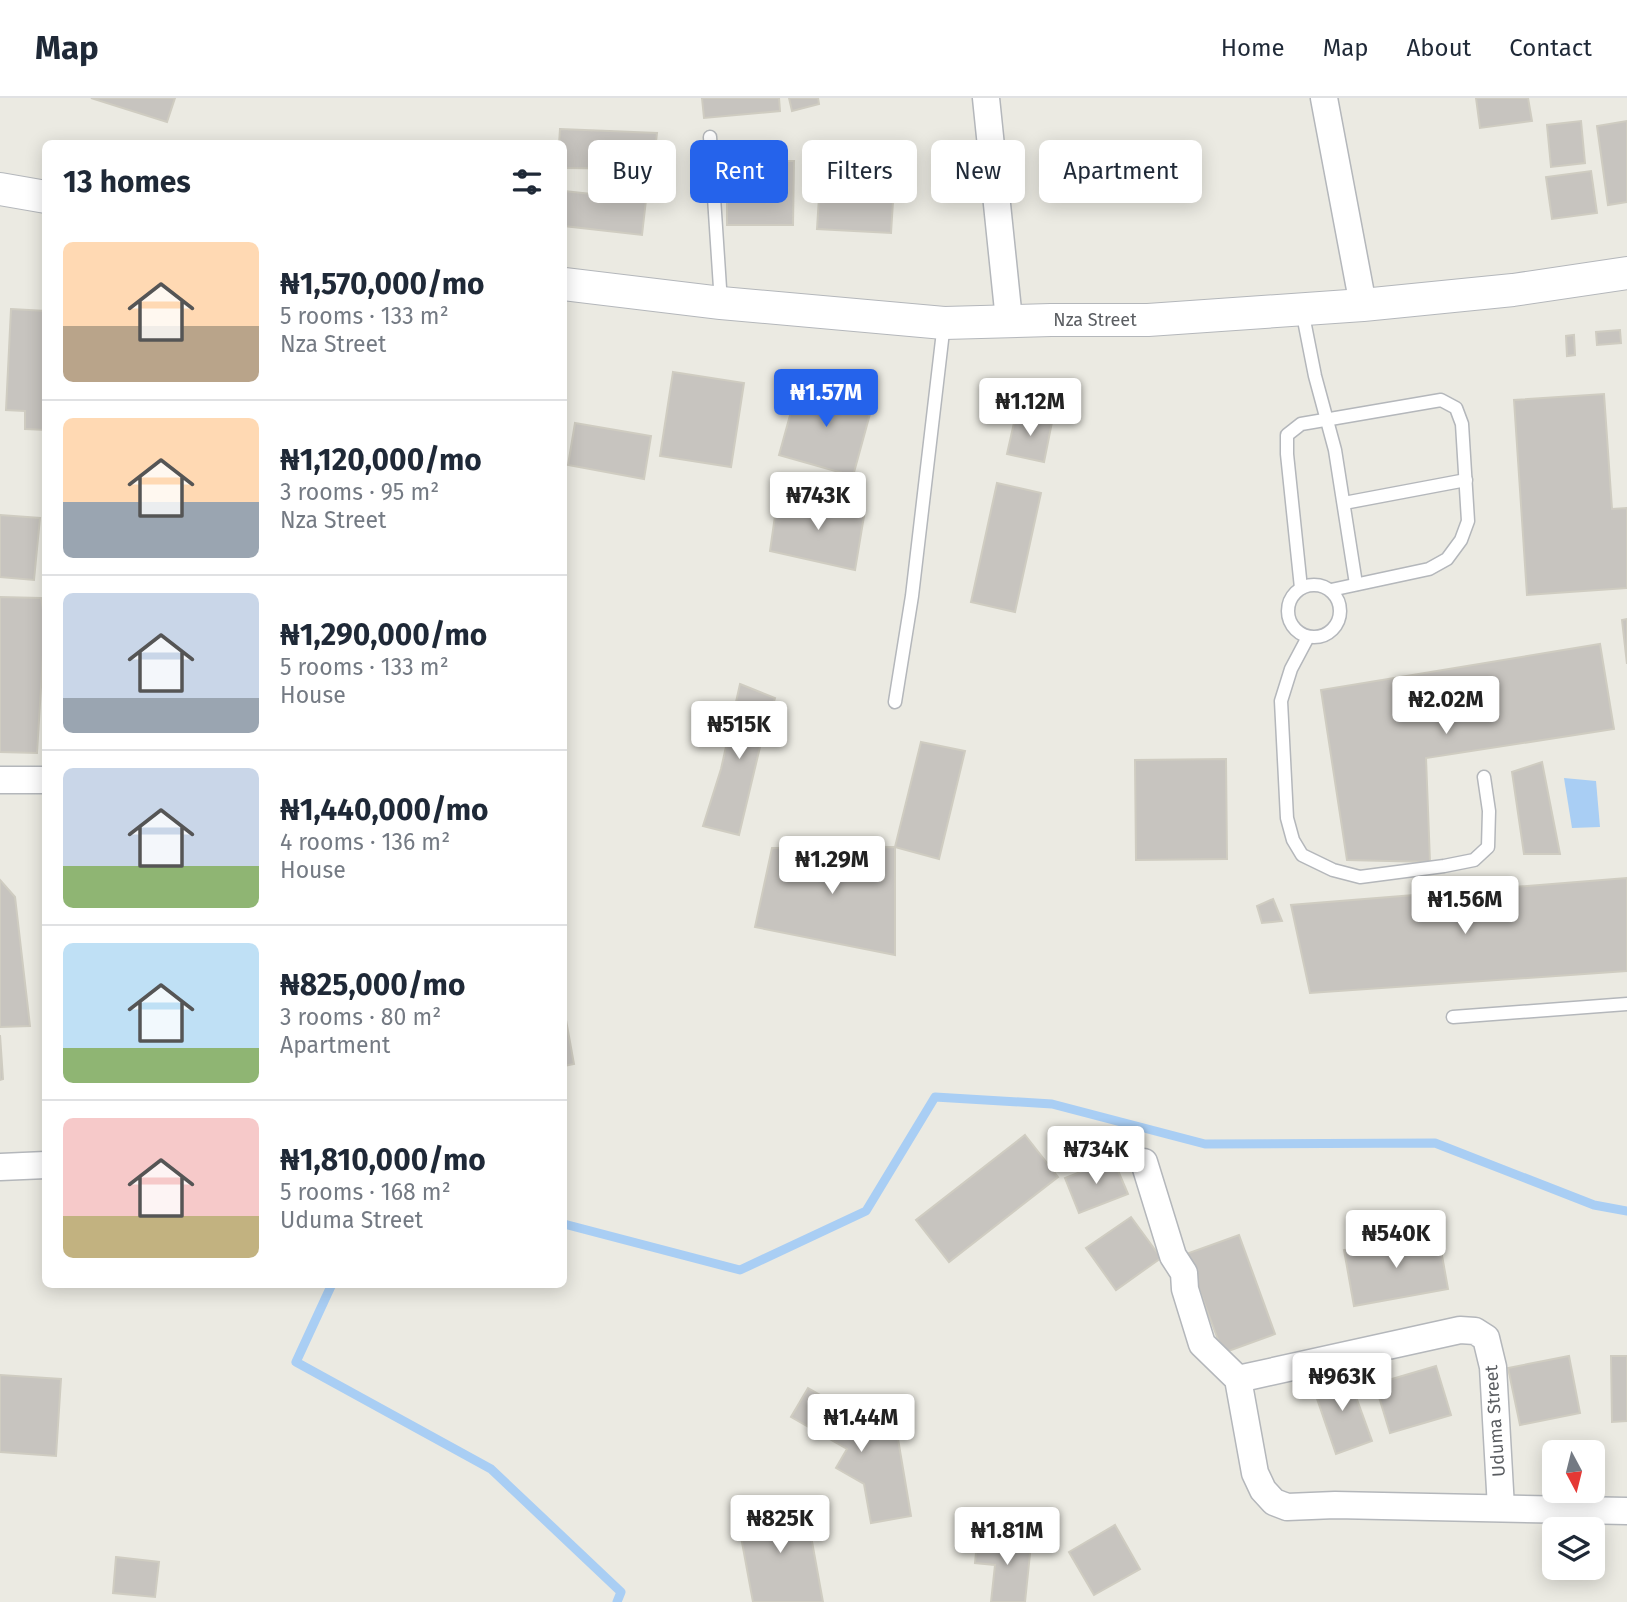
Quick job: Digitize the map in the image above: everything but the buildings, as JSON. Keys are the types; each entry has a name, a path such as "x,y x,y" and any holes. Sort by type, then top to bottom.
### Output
{"street":[{"path":"986,98 1009,320"},
{"path":"1324,98 1363,305"},
{"path":"0,189 42,196"},
{"name":"Nza Street","path":"567,284 721,303 944,323 1148,320 1302,310 1513,290 1627,273"},
{"path":"0,780 42,780"},
{"path":"1144,1162 1173,1256 1184,1273 1185,1289 1202,1344 1238,1379 1255,1473 1263,1490 1274,1502 1287,1507 1335,1505 1627,1510"},
{"path":"0,1167 42,1165"},
{"name":"Uduma Street","path":"1238,1379 1460,1330 1475,1331 1486,1338 1493,1367 1501,1508"}],"lane":[{"path":"710,137 721,303"},
{"path":"1302,310 1335,450 1356,584"},
{"path":"895,702 912,596 944,323"},
{"path":"1301,588 1287,435 1301,424 1441,400 1456,408 1462,424 1468,521 1461,540 1447,559 1429,569 1331,590 1311,585 1301,588 1289,604 1288,614 1298,632 1318,638 1335,627 1340,618 1341,607 1331,590"},
{"path":"1344,503 1466,480"},
{"path":"1308,637 1291,669 1281,701 1287,818 1293,840 1302,855 1333,870 1360,877 1474,860 1488,847 1489,811 1485,777"},
{"path":"1452,1017 1627,1004"}],"water":[{"path":"1564,778 1596,781 1600,827 1572,828"}],"waterway":[{"path":"567,1225 740,1270 866,1211 935,1097 1052,1104 1205,1144 1435,1143 1594,1205 1627,1211"},
{"path":"330,1288 296,1362 491,1469 621,1592 617,1602"}]}
